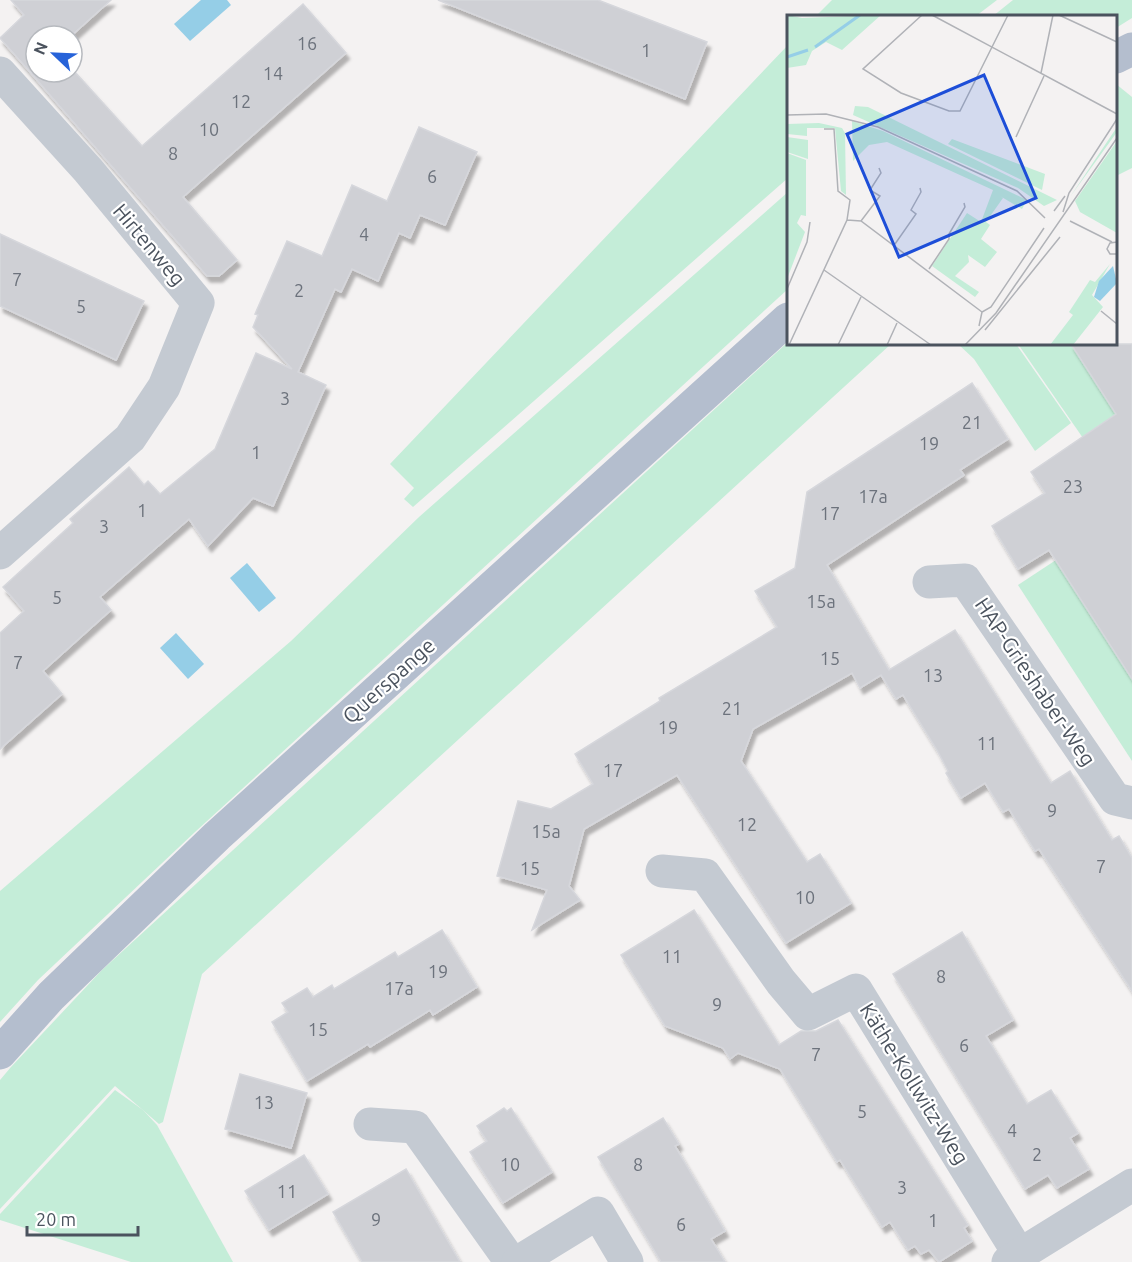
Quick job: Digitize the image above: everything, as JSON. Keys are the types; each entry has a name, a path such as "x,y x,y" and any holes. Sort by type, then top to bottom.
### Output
{"main road":[{"path":"1117,57 1132,50"},
{"name":"Querspange","path":"0,1053 51,996 217,836 787,322"}],"street":[{"name":"Hirtenweg","path":"0,73 88,170 198,303 164,387 130,438 0,553"},
{"name":"HAP-Grieshaber-Weg","path":"929,582 965,580 1114,799 1132,803"},
{"name":"Käthe-Kollwitz-Weg","path":"662,871 705,875 781,982 808,1014 856,990 1013,1258"},
{"path":"370,1124 415,1127 511,1262"},
{"path":"1013,1258 1132,1185"},
{"path":"518,1262 598,1213 627,1262"}],"green space":[{"path":"832,0 997,0 977,15 817,15"},
{"path":"1013,0 1132,0 1132,18 1117,27 1117,15 994,15"},
{"path":"787,46 787,179 413,507 404,499 414,488 390,464"},
{"path":"1117,85 1132,97 1132,168 1117,176"},
{"path":"787,193 787,290 195,832 38,980 0,1022 0,891 291,641 419,517"},
{"path":"787,343 787,345 890,345 202,974 163,1122 159,1124 115,1086 0,1209 0,1080 102,970"},
{"path":"959,345 1017,345 1071,423 1035,451 974,359"},
{"path":"1019,345 1072,345 1132,440 1132,509"},
{"path":"1132,510 1132,761 1018,585"},
{"path":"115,1090 143,1110 157,1125 233,1262 131,1262 0,1220 0,1214"}],"water":[{"path":"201,0 227,0 231,5 190,41 174,24"},
{"path":"247,563 276,598 259,612 230,578"},
{"path":"176,633 204,664 188,679 160,648"}],"building":[{"path":"11,0 111,0 84,24 24,24 24,65 0,38 24,15"},
{"path":"438,0 598,0 707,42 685,99"},
{"path":"303,4 346,53 183,197 237,260 219,276 207,276 40,84 84,84 84,82 142,146"},
{"path":"419,127 477,152 445,225 420,215 410,238 399,233 378,281 352,269 341,292 335,289 298,372 326,385 273,506 253,498 208,546 189,519 100,597 111,610 43,671 62,694 0,749 0,633 24,611 3,587 73,523 70,519 129,467 144,485 148,481 160,494 215,449 256,353 292,369 253,327 258,315 255,314 287,241 322,256 352,185 387,201"},
{"path":"0,234 144,301 116,360 0,306"},
{"path":"1132,344 1132,679 1049,550 1018,569 992,526 1045,493 1031,472 1116,414 1072,345"},
{"path":"972,383 1008,439 960,470 964,475 827,565 889,670 955,630 1051,783 1070,771 1112,840 1119,836 1132,858 1132,991 1039,849 1035,851 1009,809 1003,812 985,783 961,798 946,773 948,771 937,750 903,695 896,699 881,675 860,688 852,673 753,729 741,761 807,862 820,854 851,903 786,943 677,775 584,829 569,886 580,900 532,930 547,890 497,876 518,801 551,809 593,784 575,754 660,701 659,698 777,627 755,591 795,568 807,492"},
{"path":"694,910 779,1045 801,1031 816,1031 838,1020 968,1225 964,1228 972,1241 939,1262 929,1250 921,1254 915,1246 908,1250 890,1222 882,1227 840,1160 837,1162 780,1069 738,1053 730,1059 723,1048 665,1026 621,955"},
{"path":"442,930 477,987 433,1015 430,1010 370,1047 368,1044 307,1081 272,1022 288,1012 282,1003 307,988 313,997 332,985 334,989 395,952 398,957"},
{"path":"962,932 1013,1020 986,1036 1027,1104 1051,1090 1078,1133 1070,1138 1089,1169 1057,1188 1048,1175 1025,1189 893,974"},
{"path":"240,1074 307,1093 291,1148 225,1129"},
{"path":"504,1108 507,1111 511,1108 552,1172 503,1203 470,1152 487,1141 477,1126"},
{"path":"663,1118 679,1144 675,1146 725,1231 711,1239 725,1262 661,1262 598,1157"},
{"path":"304,1155 328,1194 269,1230 245,1191"},
{"path":"406,1169 460,1262 362,1262 333,1212"}]}
